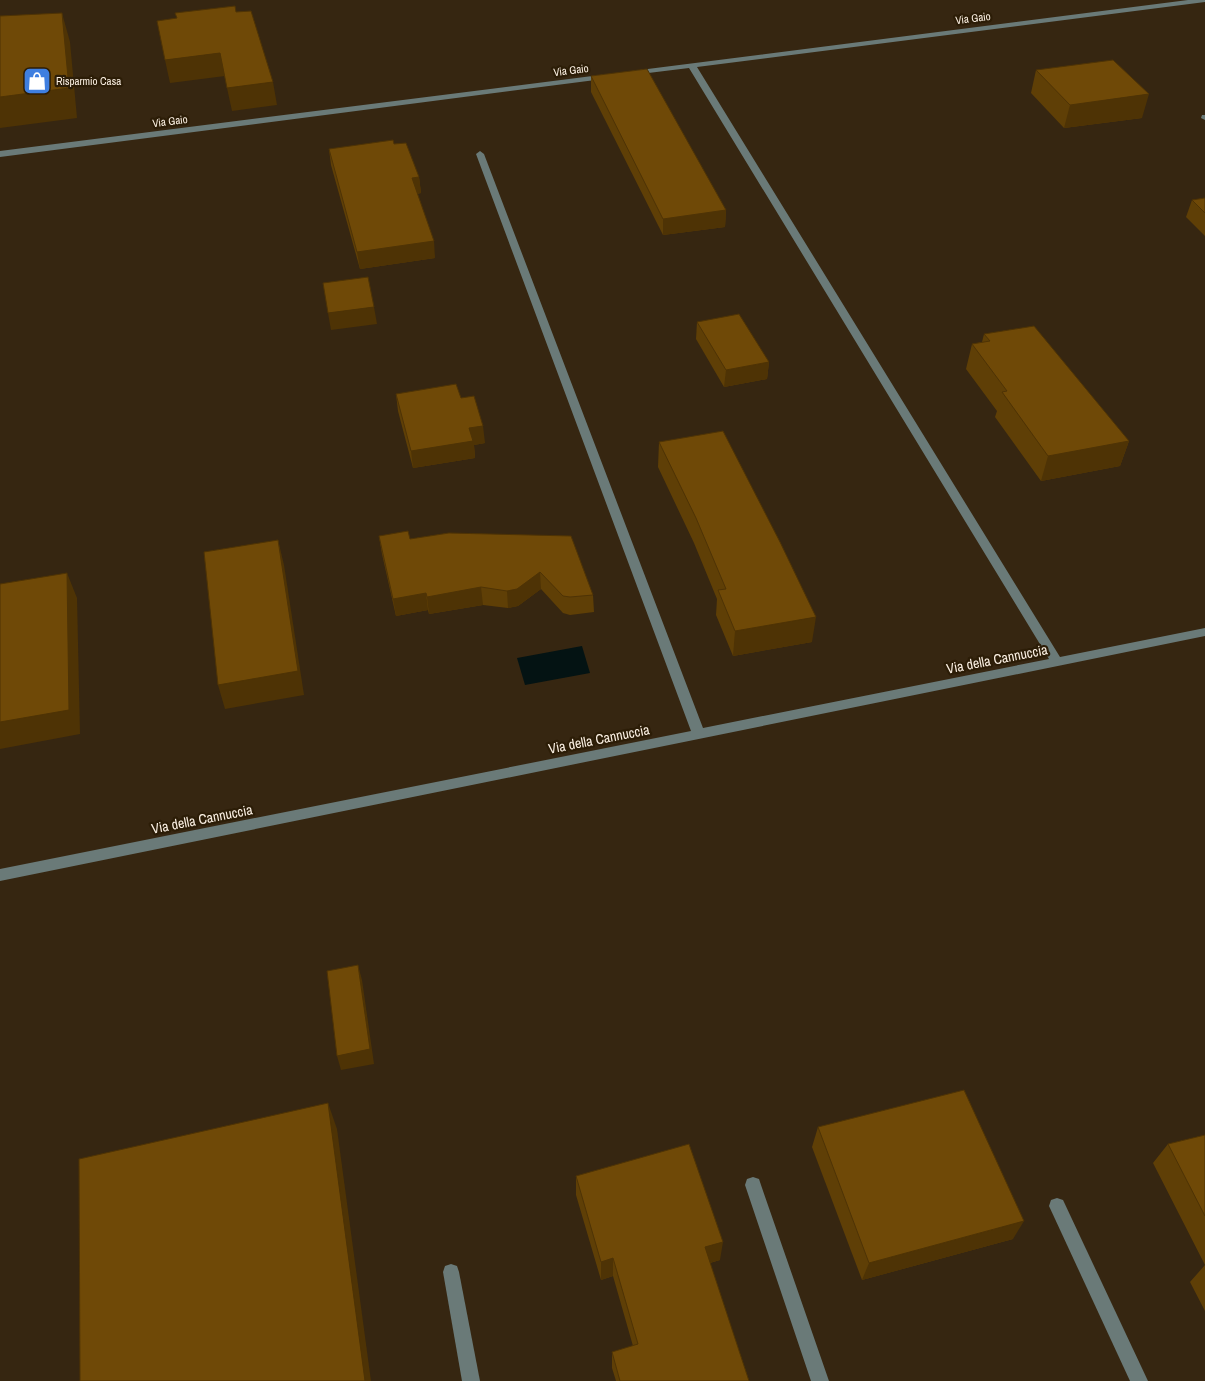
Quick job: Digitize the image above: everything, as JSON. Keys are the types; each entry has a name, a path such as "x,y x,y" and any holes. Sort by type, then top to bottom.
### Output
{"street":[{"name":"Via Gaio","path":"623,74 1205,0"},
{"path":"692,66 1057,662"},
{"name":"Via Gaio","path":"0,154 613,76"},
{"path":"480,154 699,734"},
{"name":"Via della Cannuccia","path":"0,875 1205,632"},
{"path":"752,1186 820,1381"},
{"path":"1057,1206 1138,1381"},
{"path":"451,1272 471,1381"}],"shaded area":[{"path":"582,646 590,673 525,685 517,658"}],"building":[{"path":"235,6 236,12 251,11 273,82 227,88 220,53 165,60 157,21 177,18 175,13"},
{"path":"62,13 69,88 0,97 0,16"},
{"path":"1113,60 1149,94 1070,105 1036,70"},
{"path":"647,69 726,210 663,219 591,76"},
{"path":"393,140 394,144 406,143 419,177 412,178 434,241 357,252 329,149"},
{"path":"1205,198 1205,213 1192,200"},
{"path":"368,277 374,307 328,313 323,283"},
{"path":"739,314 769,362 726,370 697,322"},
{"path":"1034,326 1129,441 1048,456 1002,392 1007,391 972,344 990,341 984,334"},
{"path":"456,384 461,398 474,396 483,426 469,428 473,441 411,451 396,394"},
{"path":"723,431 816,617 735,631 718,590 726,589 696,518 659,442"},
{"path":"408,531 410,539 449,533 571,536 593,595 563,596 540,572 517,589 507,591 481,587 427,597 426,593 393,599 379,536"},
{"path":"278,540 298,671 218,685 204,552"},
{"path":"67,573 69,710 0,722 0,584"},
{"path":"358,965 370,1049 337,1056 327,971"},
{"path":"964,1090 1024,1221 869,1263 818,1127"},
{"path":"328,1103 365,1381 80,1381 79,1159"},
{"path":"1205,1135 1205,1216 1168,1144"},
{"path":"689,1144 723,1242 705,1247 749,1381 620,1381 612,1352 638,1344 613,1258 601,1262 576,1176"}],"place":[{"name":"Risparmio Casa","path":"37,81"}]}
